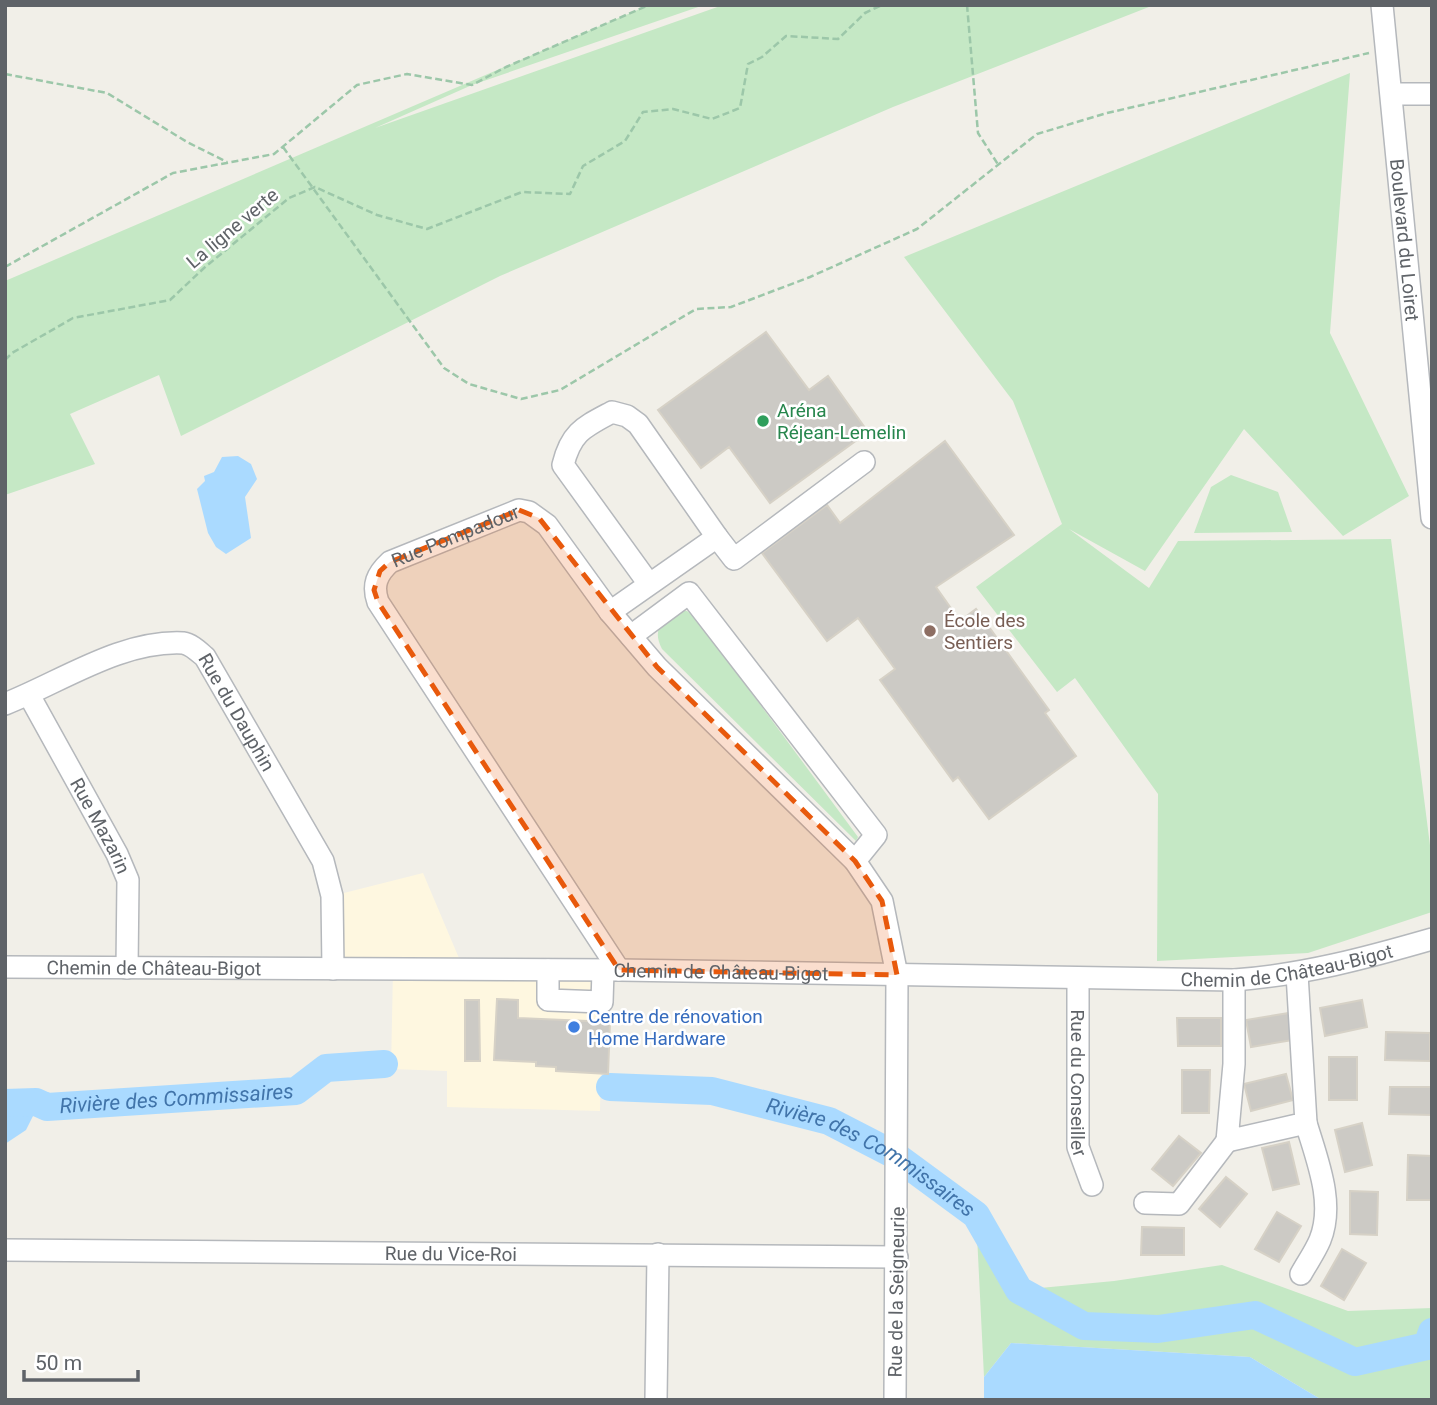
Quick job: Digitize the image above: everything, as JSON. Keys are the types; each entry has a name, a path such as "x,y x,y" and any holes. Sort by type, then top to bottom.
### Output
{"street":[{"name":"Boulevard du Loiret","path":"1382,5 1393,94 1432,518"},
{"path":"1393,94 1432,94"},
{"path":"649,584 563,465 568,443 586,425 612,412 627,416 638,424 734,559 864,462"},
{"name":"Rue Pompadour","path":"611,971 378,602 374,590 380,571 390,562 519,510 528,512 547,525 610,612 657,667 855,861 882,901 897,975"},
{"path":"610,612 716,537"},
{"path":"631,636 689,593 876,835 855,861"},
{"name":"Rue du Dauphin","path":"5,704 117,653 185,643 205,657 323,860 332,896 333,969"},
{"name":"Rue Mazarin","path":"29,695 117,854 128,880 127,968"},
{"name":"Chemin de Château-Bigot","path":"5,967 548,970 1234,980 1297,975 1432,939"},
{"path":"548,970 548,1000 602,1002 611,971"},
{"name":"Rue de la Seigneurie","path":"895,1400 897,975"},
{"path":"1297,975 1306,1123 1322,1178 1326,1216 1320,1240 1301,1274"},
{"name":"Rue du Conseiller","path":"1078,978 1078,1147 1092,1185"},
{"path":"1145,1203 1179,1204 1227,1141 1234,1064 1234,980"},
{"path":"1227,1141 1306,1123"},
{"name":"Rue du Vice-Roi","path":"5,1250 897,1257"},
{"path":"656,1400 658,1254"}],"path":[{"path":"5,267 173,173 274,154 357,85 407,74 472,85 506,66 649,5"},
{"path":"315,187 377,215 427,229 522,192 569,194 583,166 625,141 643,112 673,109 712,119 740,108 741,90 748,64 762,57 786,36 838,40 865,13 882,5"},
{"path":"967,5 978,133 999,166"},
{"path":"283,147 315,187 444,368 470,384 521,399 560,390 696,309 731,307 810,277 917,229 1037,134 1107,113 1388,49"},
{"path":"5,74 107,93 187,142 229,162"},
{"name":"La ligne verte","path":"5,360 12,352 73,318 170,300 204,268 289,198 315,187"}],"highlighted area":[{"path":"519,510 539,518 657,667 855,861 882,901 897,975 619,970 378,602 374,590 380,571 390,562 509,513"}],"shaded area":[{"path":"423,873 464,970 603,971 600,1111 447,1107 447,1071 391,1069 393,970 333,969 332,896"}],"green space":[{"path":"649,5 704,5 472,85 375,128 723,5 1154,5 893,107 500,276 181,436 159,375 70,414 95,464 5,495 5,281"},
{"path":"1350,73 1330,333 1409,496 1343,536 1244,429 1145,571 1069,529 1149,588 1178,541 1391,539 1432,861 1432,912 1308,953 1157,961 1158,794 1075,678 1057,692 976,587 1062,524 1013,401 904,257"},
{"path":"1231,475 1278,492 1292,532 1194,533 1211,487"},
{"path":"678,611 687,611 697,619 858,837 856,841 662,649 658,631 667,618"},
{"path":"976,1215 1019,1290 1114,1281 1222,1265 1348,1311 1432,1308 1432,1400 1322,1400 1250,1357 1011,1343 984,1377"}],"water":[{"path":"238,456 251,464 257,479 245,497 251,538 226,554 216,547 208,533 197,489 205,481 204,476 214,472 222,457"},
{"path":"5,1092 14,1093 35,1112 26,1130 5,1144"},
{"path":"1011,1343 1250,1357 1322,1400 984,1400 984,1377"}],"building":[{"name":"Aréna Réjean‑Lemelin","path":"766,332 809,390 828,376 868,432 770,503 729,447 701,468 658,410"},
{"name":"École des Sentiers","path":"945,441 1014,535 936,587 960,621 976,609 1049,710 1045,713 1076,756 989,819 958,777 953,781 880,680 895,669 858,618 827,641 762,553 827,505 840,523"},
{"path":"497,999 518,1000 518,1018 610,1022 608,1074 556,1071 556,1067 536,1066 536,1062 494,1060"},
{"path":"465,1000 479,1000 480,1061 465,1061"},
{"path":"1362,1000 1367,1027 1325,1036 1320,1008"},
{"path":"1289,1013 1293,1040 1251,1047 1246,1020"},
{"path":"1177,1018 1221,1018 1221,1046 1178,1046"},
{"path":"1386,1032 1430,1033 1430,1061 1385,1060"},
{"path":"1329,1057 1357,1057 1357,1100 1329,1100"},
{"path":"1182,1070 1210,1070 1209,1113 1182,1113"},
{"path":"1286,1074 1293,1100 1251,1111 1244,1084"},
{"path":"1390,1087 1432,1087 1432,1115 1389,1114"},
{"path":"1362,1123 1372,1165 1345,1172 1335,1130"},
{"path":"1179,1136 1201,1153 1173,1186 1152,1169"},
{"path":"1289,1142 1299,1184 1273,1190 1262,1148"},
{"path":"1408,1155 1432,1156 1432,1200 1407,1200"},
{"path":"1226,1177 1247,1194 1220,1227 1199,1209"},
{"path":"1350,1191 1378,1192 1377,1235 1350,1234"},
{"path":"1277,1212 1301,1226 1279,1262 1255,1249"},
{"path":"1142,1227 1184,1228 1184,1255 1141,1255"},
{"path":"1342,1249 1366,1263 1344,1300 1321,1286"}],"waterway":[{"name":"Rivière des Commissaires","path":"5,1103 36,1102 47,1107 296,1091 326,1068 384,1064"},
{"name":"Rivière des Commissaires","path":"610,1087 712,1091 829,1121 893,1154 976,1215 1019,1290 1084,1326 1158,1329 1255,1315 1355,1362 1427,1346 1432,1332"}],"place":[{"name":"Aréna Réjean‑Lemelin","path":"763,421"},
{"name":"École des Sentiers","path":"930,631"},
{"name":"Centre de rénovation Home Hardware","path":"574,1027"}]}
